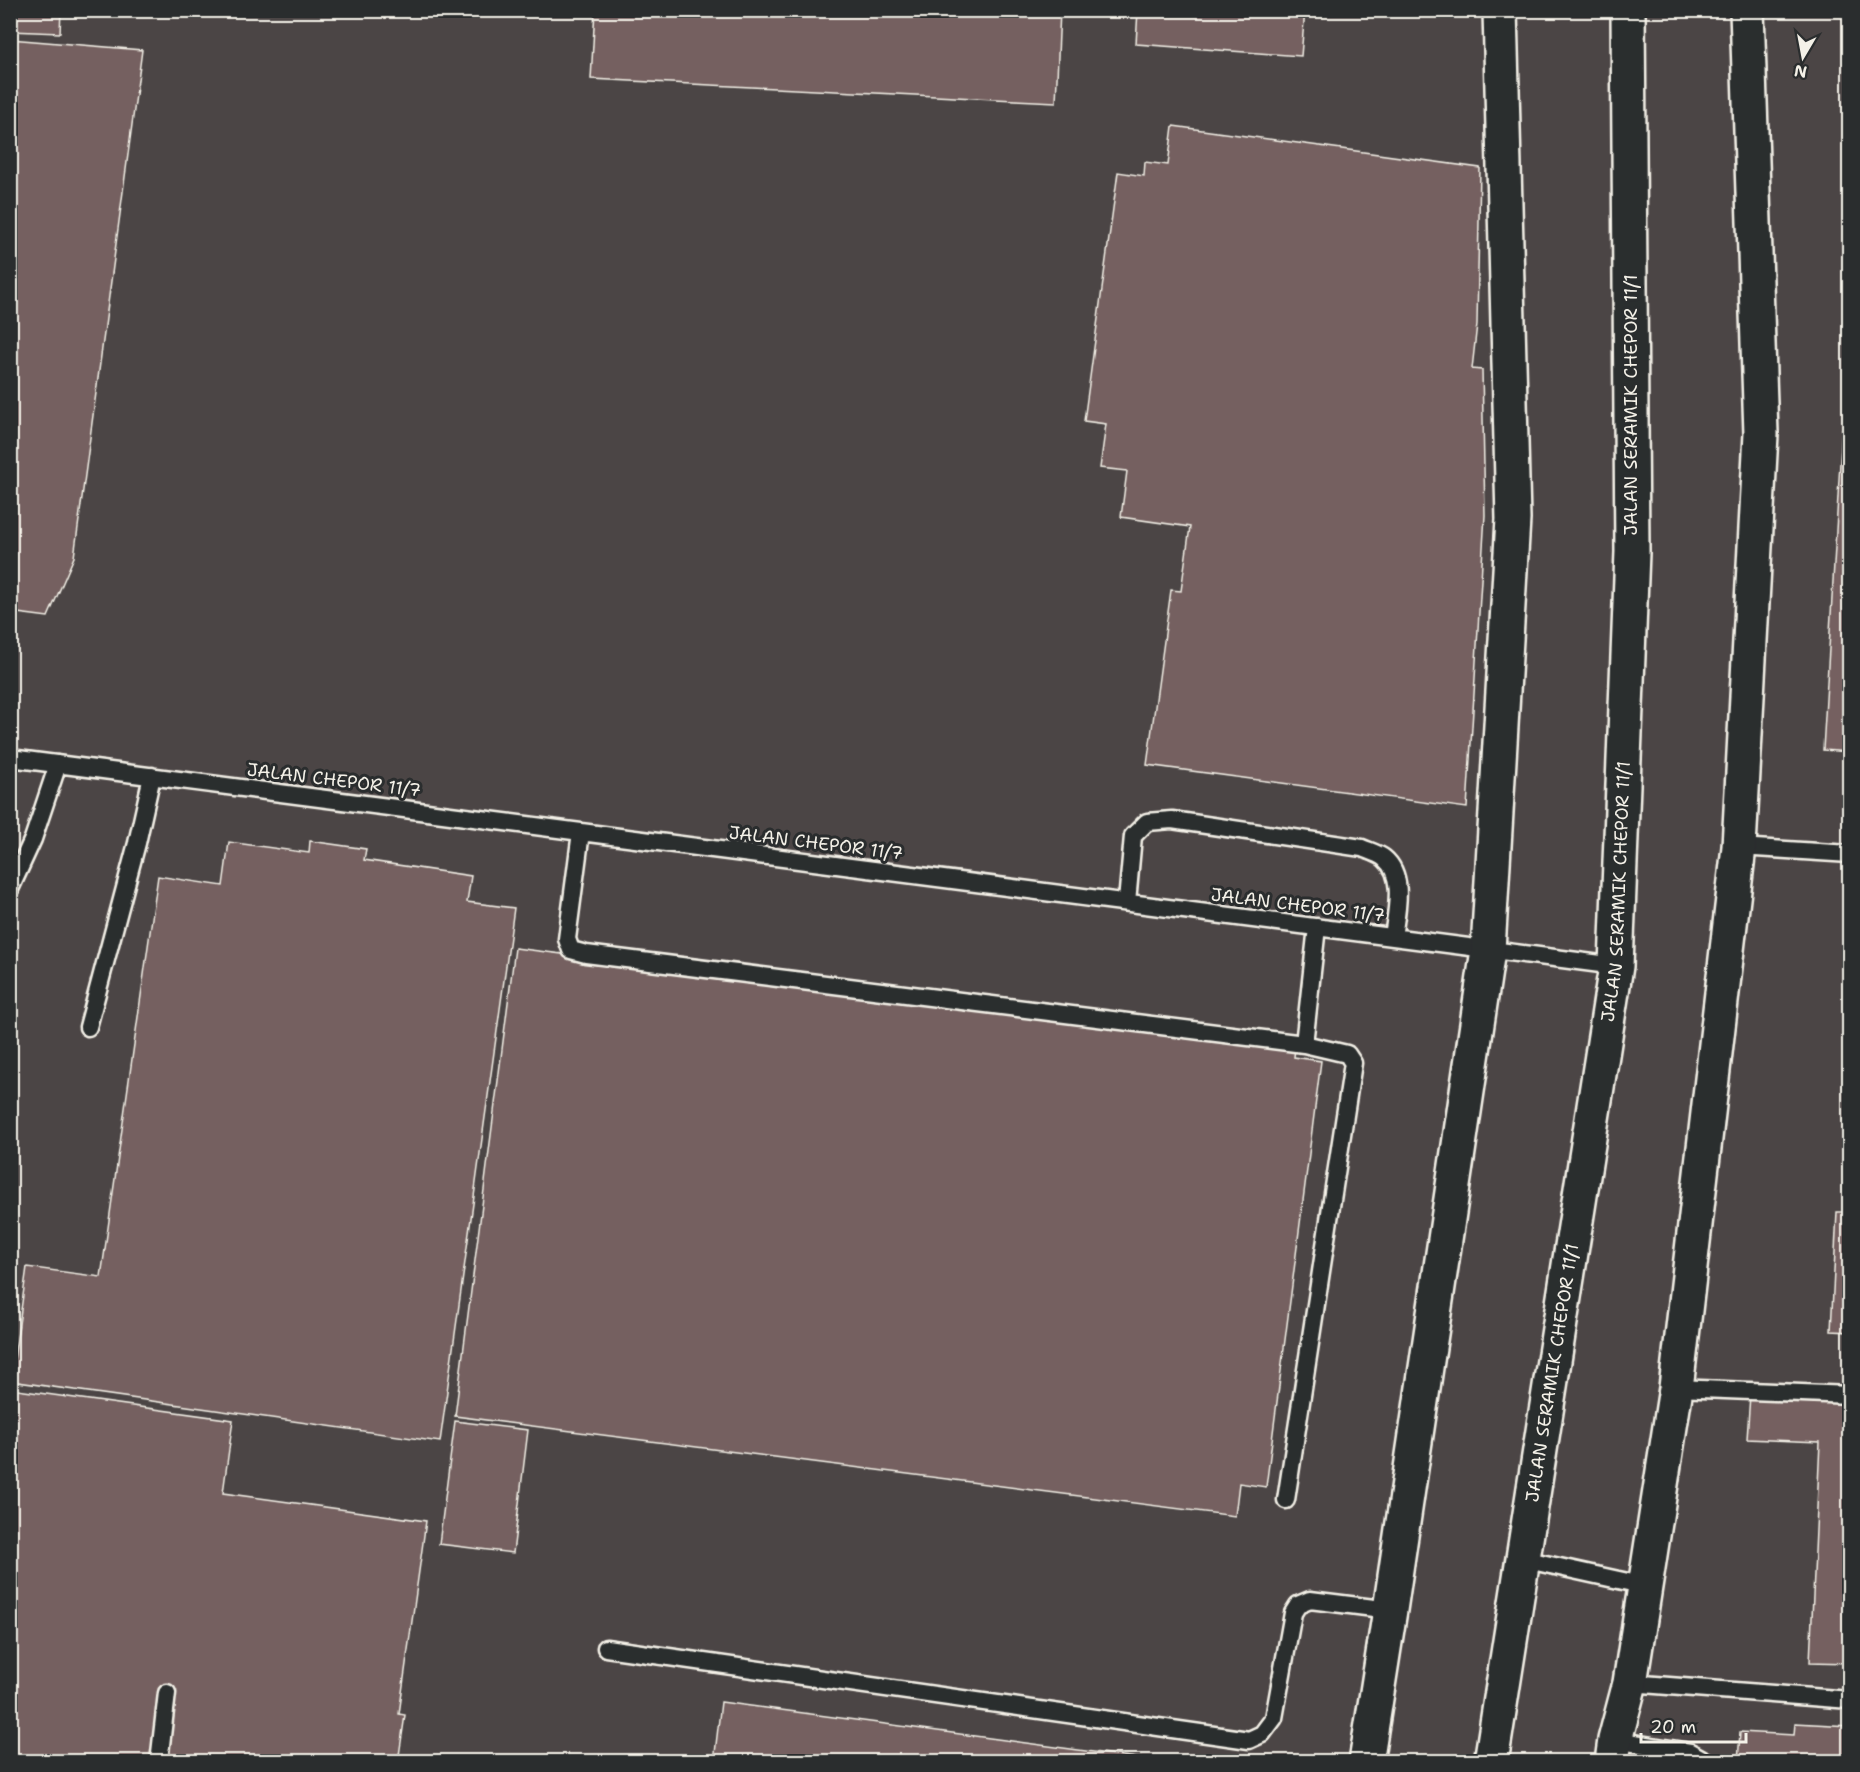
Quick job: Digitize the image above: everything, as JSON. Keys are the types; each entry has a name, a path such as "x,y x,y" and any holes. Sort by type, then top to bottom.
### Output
{"street":[{"path":"1366,1761 1488,950 1513,519 1500,10"},
{"name":"JALAN SERAMIK CHEPOR 11/1","path":"1491,1761 1616,966 1632,552 1628,10"},
{"path":"1613,1751 1630,1683 1676,1388 1739,847 1761,434 1747,10"}],"lane":[{"name":"JALAN CHEPOR 11/7","path":"10,758 1616,966"},
{"path":"10,889 33,839 58,764"},
{"path":"88,1027 137,843 152,776"},
{"path":"1126,902 1133,836 1147,822 1172,820 1362,848 1384,858 1395,871 1397,898 1393,937"},
{"path":"581,832 567,939 571,950 586,954 1304,1044 1347,1054 1353,1063 1286,1500"},
{"path":"1739,847 1850,854"},
{"path":"1304,1044 1317,927"},
{"path":"1676,1388 1850,1395"},
{"path":"1523,1558 1646,1586"},
{"path":"606,1648 1249,1740 1262,1734 1274,1718 1293,1613 1298,1605 1310,1600 1390,1611"},
{"path":"1630,1683 1850,1700"},
{"path":"159,1761 167,1693"},
{"path":"1613,1751 1690,1752 1708,1761"}],"shaded area":[{"path":"11,11 1849,11 1849,1761 11,1761"}],"building":[{"path":"10,10 61,10 60,33 10,31"},
{"path":"595,10 1060,10 1056,102 591,79"},
{"path":"1138,10 1305,10 1301,56 1136,44"},
{"path":"10,39 142,50 74,557 48,617 10,612"},
{"path":"1173,126 1480,168 1477,324 1472,369 1482,370 1485,515 1467,808 1147,765 1171,590 1181,591 1190,527 1121,517 1127,471 1100,468 1106,424 1084,421 1118,172 1144,176 1145,162 1168,165"},
{"path":"1842,429 1850,430 1850,752 1823,750"},
{"path":"310,841 366,849 364,860 471,876 467,902 514,908 440,1442 11,1381 27,1267 101,1277 158,876 223,886 229,842 309,853"},
{"path":"515,948 1295,1048 1294,1057 1321,1061 1266,1487 1239,1483 1235,1516 455,1416"},
{"path":"1837,1212 1850,1212 1850,1332 1831,1331"},
{"path":"10,1389 233,1420 223,1493 426,1521 399,1714 405,1715 398,1762 10,1762"},
{"path":"1750,1395 1850,1400 1850,1663 1810,1662 1820,1442 1747,1439"},
{"path":"455,1421 528,1430 513,1553 439,1544"},
{"path":"721,1702 1168,1762 714,1762"},
{"path":"1795,1723 1850,1726 1850,1762 1738,1762 1740,1732 1794,1735"}]}
